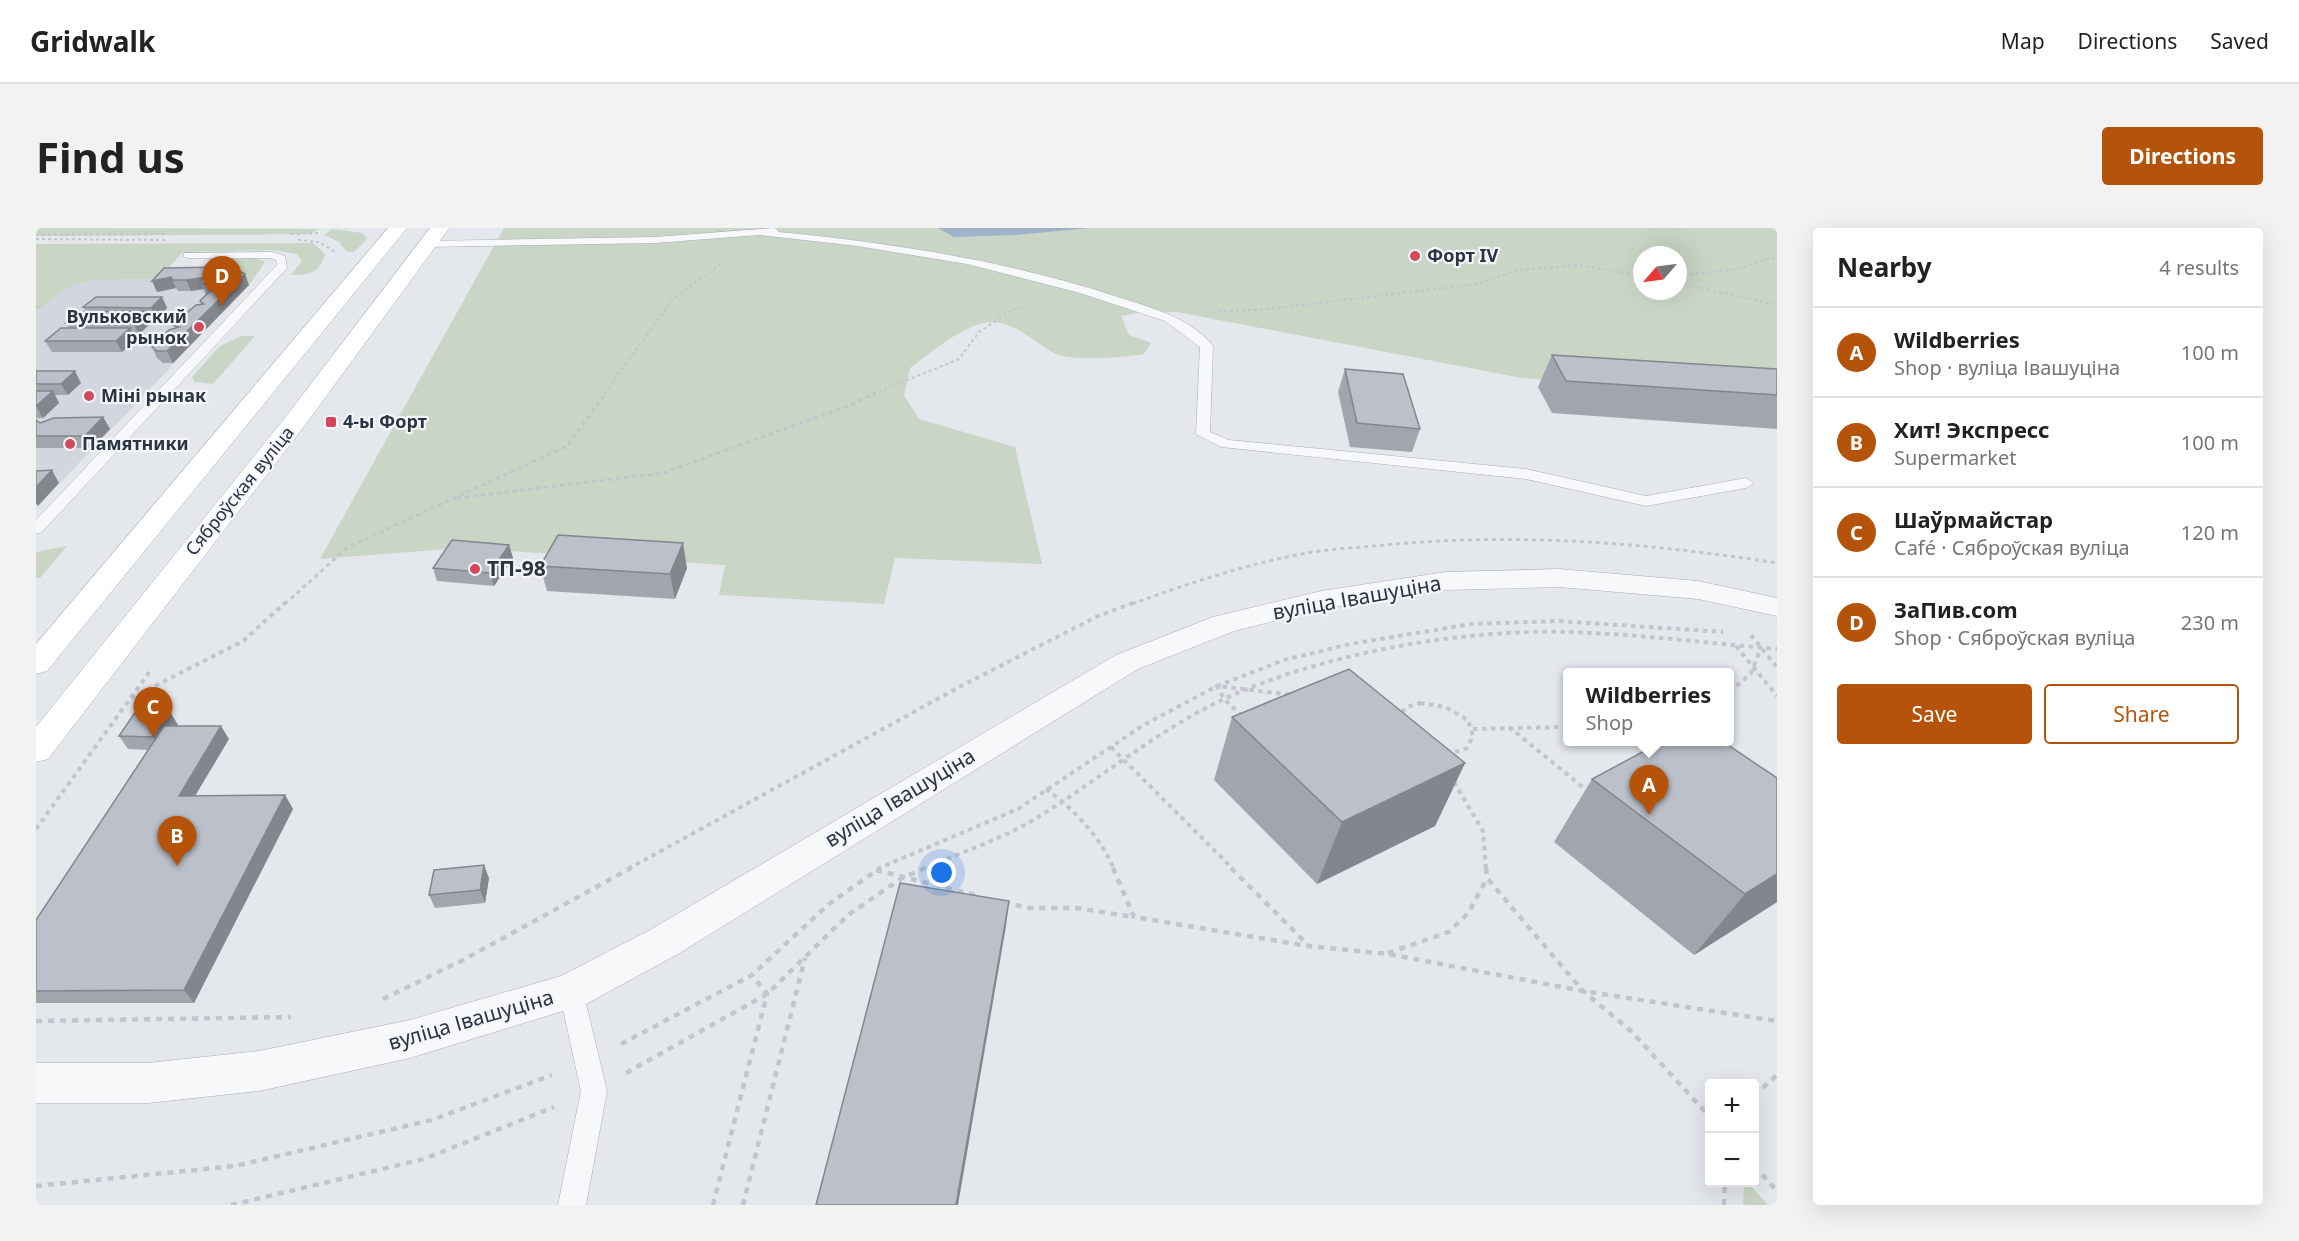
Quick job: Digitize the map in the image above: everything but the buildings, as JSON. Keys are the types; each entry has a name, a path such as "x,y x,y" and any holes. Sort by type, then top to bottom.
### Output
{"main road":[{"path":"36,664 398,228"},
{"name":"Сяброўская вуліца","path":"36,750 297,419 434,236"}],"street":[{"name":"вуліца Івашуціна","path":"36,1083 148,1083 259,1071 410,1039 571,991 664,942 1128,662 1224,624 1321,600 1446,582 1559,579 1698,590 1777,607"}],"lane":[{"path":"763,234 791,228"},
{"path":"434,236 655,240 763,234 857,243 967,261 1084,290 1169,318 1207,346 1203,434 1226,444 1526,474 1646,501 1746,483"},
{"path":"36,529 283,266 281,258 272,255 188,255"},
{"path":"571,991 594,1091 572,1205"}],"path":[{"path":"316,240 321,233"},
{"path":"130,698 243,641 348,547 567,446 673,298 763,234"},
{"path":"1687,275 1735,269 1777,257"},
{"path":"1169,318 1479,284 1518,270 1549,267 1580,265 1633,274"},
{"path":"1687,285 1777,305"},
{"path":"453,499 663,473 848,406 894,384 959,359 979,332 1012,310 1084,290"},
{"path":"36,307 42,307"},
{"path":"36,1186 235,1166 432,1120 587,1062 752,975 829,904 875,870 1018,809 1142,726 1217,686 1284,660 1350,644 1471,624 1558,621 1734,633"},
{"path":"231,1205 424,1159 594,1091 767,994 848,915 902,878 1033,820 1172,727 1224,699 1292,672 1358,655 1476,635 1567,632 1777,649"},
{"path":"1742,634 1751,635 1777,667"},
{"path":"1736,645 1777,696"},
{"path":"1734,689 1756,670 1761,648"},
{"path":"1217,686 1300,696"},
{"path":"1217,686 1224,699 1248,722"},
{"path":"1420,703 1435,704 1452,709 1465,718 1473,729 1473,740 1467,748 1453,752 1437,751 1420,746 1407,736 1400,725 1400,714 1407,707 1420,703"},
{"path":"1473,729 1509,726 1563,727"},
{"path":"1509,726 1594,796"},
{"path":"1653,746 1670,752"},
{"path":"1111,747 1308,946"},
{"path":"1437,751 1443,761"},
{"path":"1388,954 1449,932 1469,912 1487,878 1483,831 1448,771"},
{"path":"1046,789 1061,800 1105,848 1134,917"},
{"path":"875,870 982,897"},
{"path":"1487,878 1583,991 1631,1031 1705,1112"},
{"path":"993,900 1028,908 1077,908 1308,946 1388,954 1583,991 1777,1021"},
{"path":"743,1205 806,956"},
{"path":"752,975 767,994"},
{"path":"713,1205 767,994"},
{"path":"1759,1092 1777,1075"},
{"path":"1759,1171 1777,1191"},
{"path":"1724,1205 1725,1187"}],"shaded area":[{"name":"Міні рынак","path":"236,278 249,285 36,508 36,312 67,288 95,280"}],"green space":[{"path":"36,228 318,229 311,234 36,236"},
{"path":"504,228 1777,228 1777,397 1522,378 1177,312 1146,311 1121,316 1129,335 1151,343 1144,354 1112,357 1075,358 1056,354 1011,326 994,322 983,323 949,339 910,368 904,395 919,419 1015,447 1042,564 895,558 884,604 719,595 725,565 461,548 320,559"},
{"path":"332,229 362,233 367,239 354,252 346,251 339,242 325,235"},
{"path":"313,243 325,254 317,269 309,273 291,275 302,261 297,254 272,250 183,252 169,267 210,266 224,260 251,257 265,262 249,285 236,278 95,280 67,288 36,312 36,244"},
{"path":"241,336 255,336 213,384 195,382 192,377 220,346"},
{"path":"67,546 40,578 36,578 36,552"},
{"path":"1744,1187 1752,1187 1768,1205 1743,1205"}],"water":[{"path":"938,228 1090,228 1016,235 954,237"}],"place":[{"name":"Форт IV","path":"1415,256"},
{"name":"ЗаПив.com","path":"222,306"},
{"name":"Вульковский рынок","path":"199,327"},
{"name":"Міні рынак","path":"89,396"},
{"name":"4-ы Форт","path":"331,422"},
{"name":"Памятники","path":"70,444"},
{"name":"ТП-98","path":"475,569"},
{"name":"Шаўрмайстар","path":"153,737"},
{"name":"Wildberries","path":"1649,815"},
{"name":"Хит! Экспресс","path":"177,866"}]}
